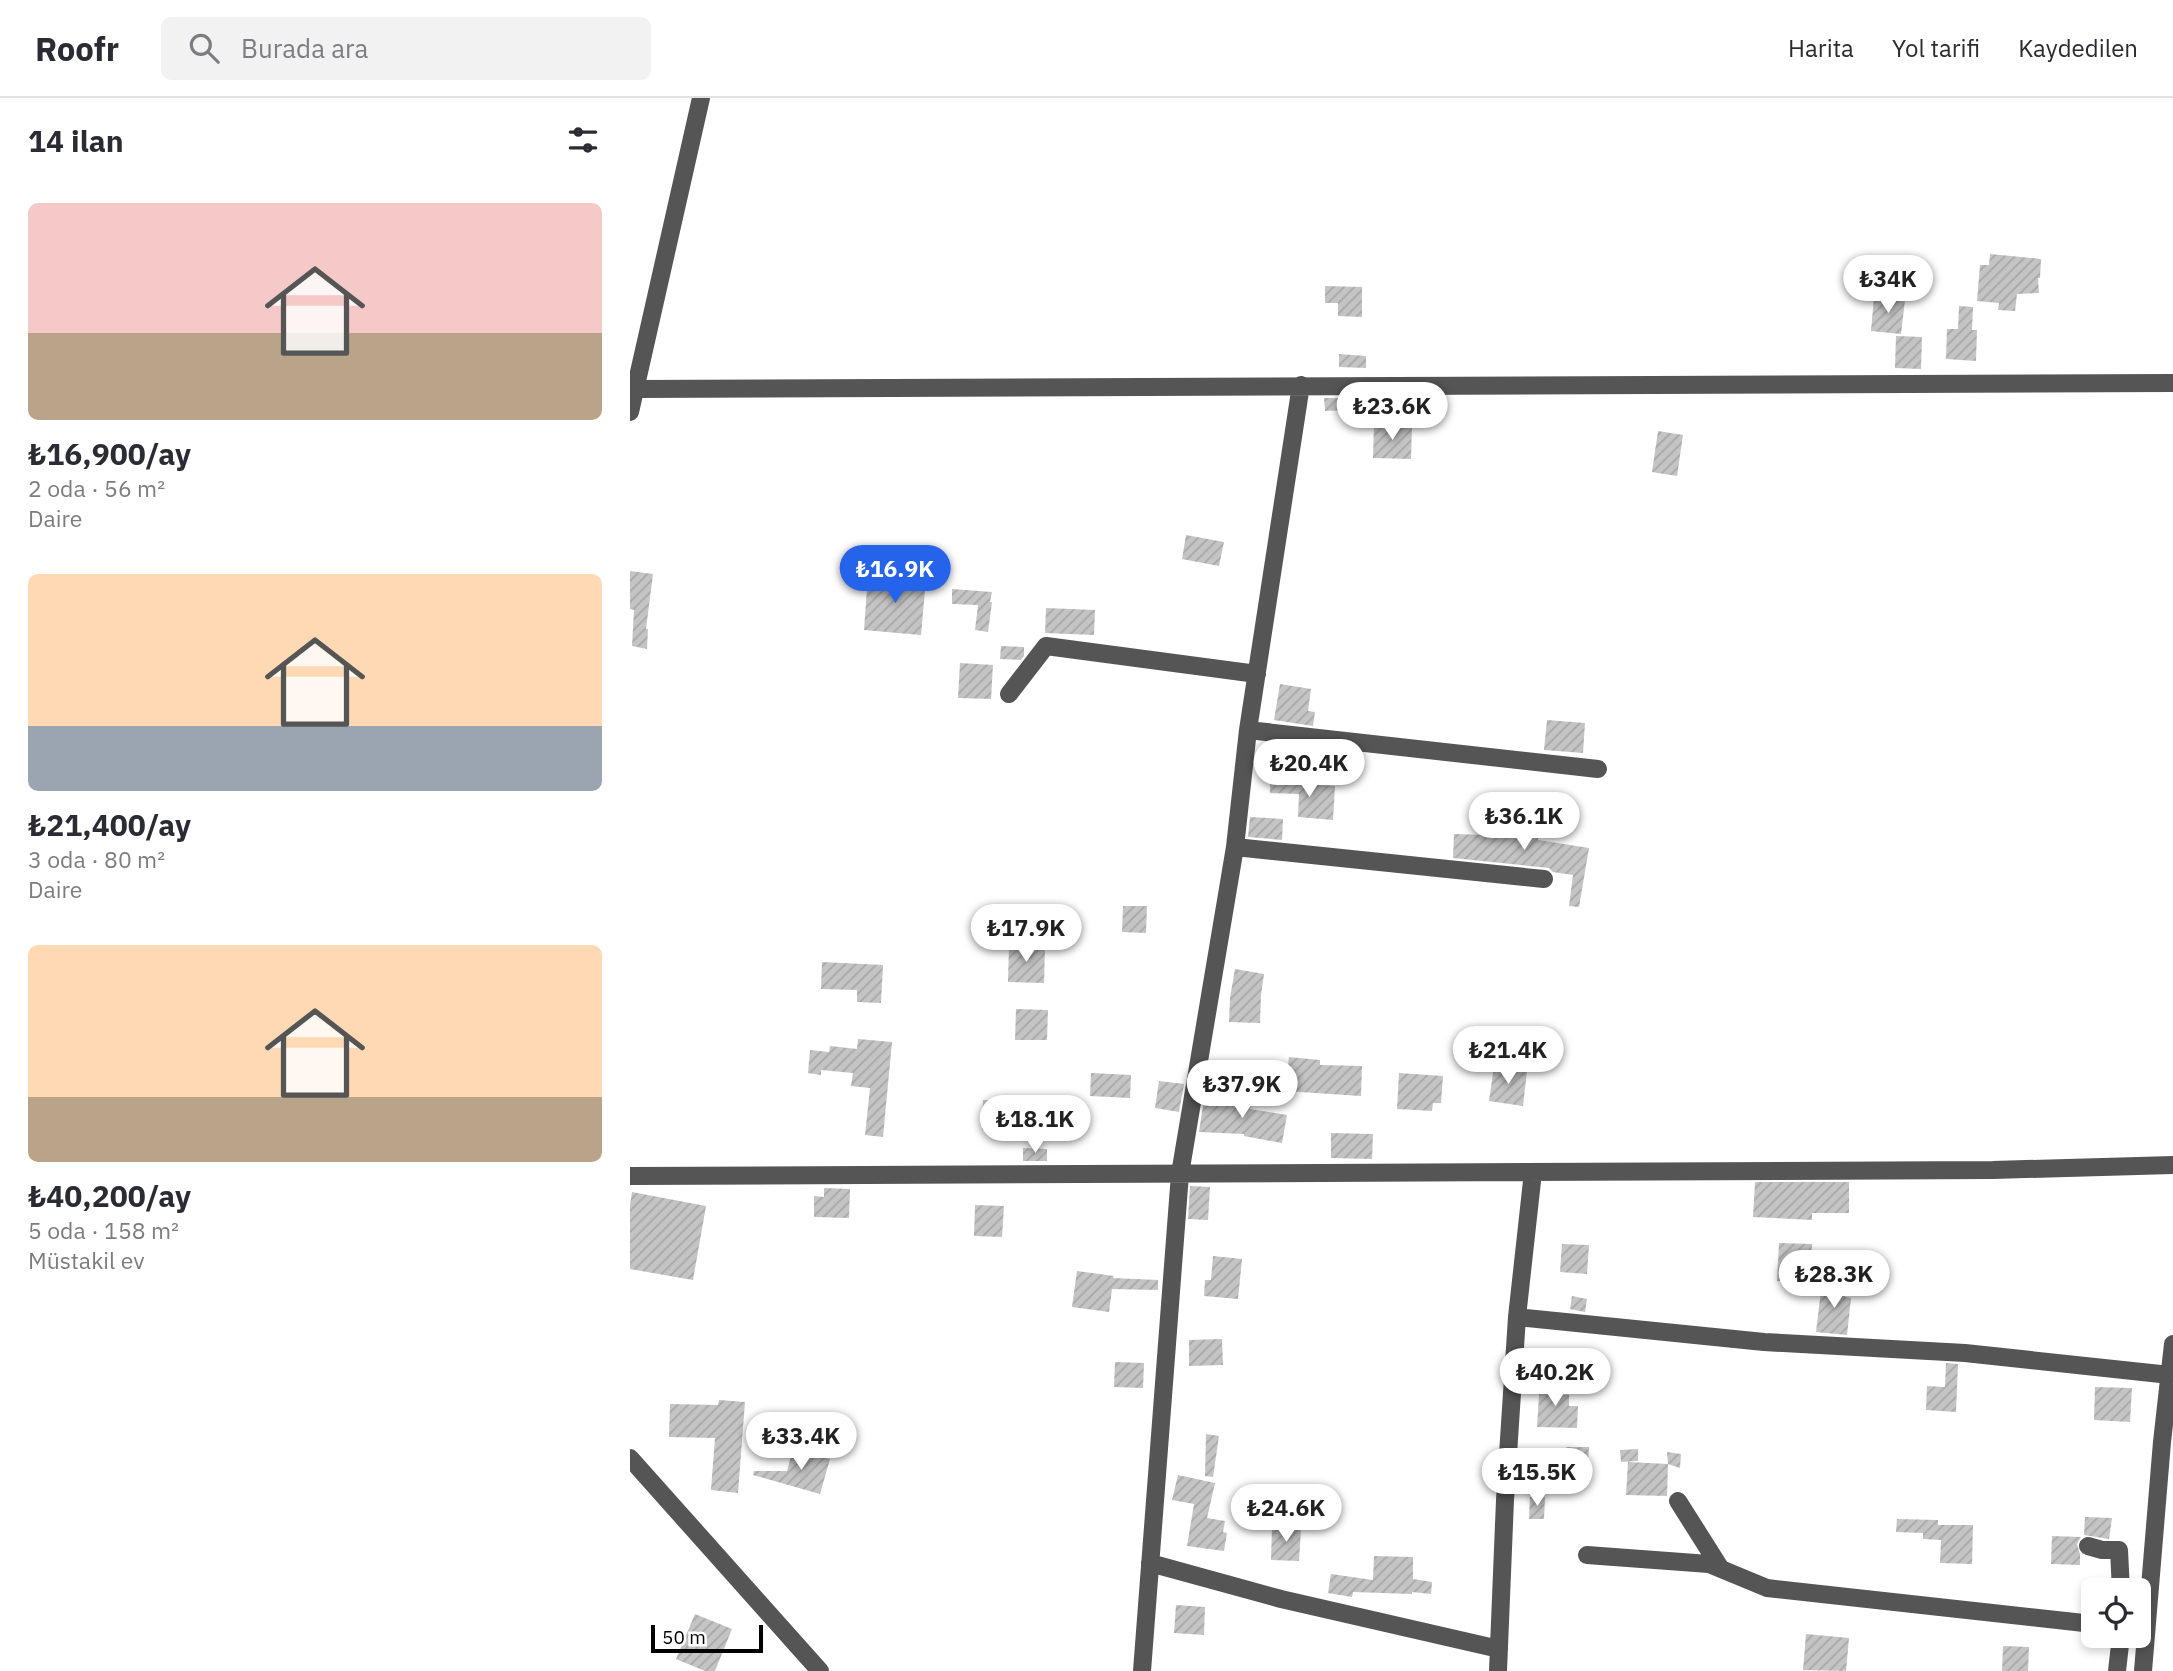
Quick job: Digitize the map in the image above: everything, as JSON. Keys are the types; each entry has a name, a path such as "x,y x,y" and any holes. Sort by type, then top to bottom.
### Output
{"street":[{"path":"630,412 701,98"},
{"path":"635,389 2173,383"},
{"path":"1142,1671 1180,1174 1235,847 1248,730 1301,386"},
{"path":"1009,694 1046,646 1257,674"},
{"path":"1248,730 1598,769"},
{"path":"1235,847 1544,879"},
{"path":"630,1177 1993,1170 2173,1166"},
{"path":"1498,1671 1505,1500 1517,1317 1533,1172"},
{"path":"1517,1317 1764,1342 1965,1353 2170,1375"},
{"path":"2143,1671 2173,1345"},
{"path":"630,1458 820,1671"},
{"path":"1678,1501 1721,1569"},
{"path":"2088,1546 2102,1550 2119,1550 2120,1578"},
{"path":"1587,1555 1709,1563 1767,1588 2081,1623"},
{"path":"1150,1563 1281,1600 1499,1649"},
{"path":"2117,1671 2120,1648"}],"building":[{"path":"1990,254 2041,259 2039,293 2017,294 2015,311 1998,310 1999,303 1977,301 1980,265 1989,265"},
{"path":"1325,286 1362,287 1362,317 1338,316 1338,303 1325,303"},
{"path":"1874,297 1905,300 1901,334 1871,331"},
{"path":"1959,306 1973,307 1972,330 1977,330 1976,361 1946,359 1947,329 1958,329"},
{"path":"1896,336 1922,337 1921,369 1895,368"},
{"path":"1339,354 1366,356 1366,368 1339,367"},
{"path":"1324,398 1366,398 1367,409 1325,411"},
{"path":"1374,424 1412,425 1411,459 1373,458"},
{"path":"1658,431 1683,435 1677,476 1652,472"},
{"path":"1186,535 1224,542 1219,566 1182,559"},
{"path":"630,571 653,574 646,629 647,649 632,646 634,610 630,609"},
{"path":"868,575 926,579 921,635 864,630"},
{"path":"952,589 992,592 988,632 975,630 978,605 952,604"},
{"path":"1046,608 1095,610 1094,635 1045,633"},
{"path":"1001,646 1024,647 1024,656 1021,660 1000,659"},
{"path":"960,663 993,665 991,699 958,698"},
{"path":"1280,684 1311,689 1308,711 1315,712 1313,726 1274,720"},
{"path":"1547,720 1585,723 1583,753 1544,750"},
{"path":"1270,781 1335,786 1333,820 1298,817 1299,794 1270,793"},
{"path":"1498,811 1510,812 1509,832 1539,832 1538,840 1589,848 1579,907 1569,906 1573,875 1553,872 1549,868 1453,858 1454,834 1486,835 1486,824 1498,824"},
{"path":"1250,817 1283,819 1282,840 1248,837"},
{"path":"1123,906 1147,906 1146,933 1122,932"},
{"path":"1009,945 1045,946 1044,983 1008,982"},
{"path":"822,962 883,965 881,1003 857,1002 857,990 821,989"},
{"path":"1235,969 1264,974 1260,1023 1229,1022"},
{"path":"1016,1009 1048,1010 1047,1040 1015,1040"},
{"path":"858,1039 892,1042 883,1137 865,1135 870,1088 851,1086 853,1073 821,1070 821,1075 808,1073 810,1050 829,1052 830,1046 857,1049"},
{"path":"1289,1057 1320,1060 1320,1065 1362,1066 1361,1096 1285,1091"},
{"path":"1494,1067 1527,1071 1523,1106 1489,1101"},
{"path":"1091,1073 1131,1075 1130,1098 1090,1096"},
{"path":"1399,1073 1443,1076 1441,1103 1433,1103 1432,1111 1397,1109"},
{"path":"1159,1081 1184,1084 1179,1112 1155,1108"},
{"path":"1204,1099 1251,1102 1250,1109 1287,1115 1282,1143 1244,1134 1199,1132"},
{"path":"983,1100 1032,1102 1032,1115 1013,1114 1013,1132 982,1130"},
{"path":"1331,1133 1373,1134 1372,1159 1331,1158"},
{"path":"1023,1148 1047,1149 1047,1161 1023,1161"},
{"path":"1755,1182 1849,1182 1849,1213 1812,1213 1812,1220 1753,1217"},
{"path":"1190,1186 1210,1187 1208,1220 1188,1219"},
{"path":"824,1188 850,1189 849,1218 814,1217 814,1196 824,1197"},
{"path":"632,1192 706,1206 693,1280 630,1269"},
{"path":"975,1205 1004,1206 1002,1237 974,1236"},
{"path":"1779,1243 1812,1244 1810,1282 1777,1281"},
{"path":"1562,1244 1589,1245 1587,1274 1560,1272"},
{"path":"1213,1256 1242,1259 1238,1299 1204,1296 1205,1280 1211,1280"},
{"path":"1077,1271 1114,1276 1113,1278 1158,1280 1158,1290 1112,1289 1109,1312 1072,1307"},
{"path":"1822,1282 1846,1285 1845,1297 1851,1298 1847,1335 1816,1332"},
{"path":"1572,1296 1587,1299 1585,1312 1570,1309"},
{"path":"1222,1339 1223,1365 1189,1366 1189,1340"},
{"path":"1115,1362 1144,1363 1143,1388 1114,1387"},
{"path":"1946,1363 1958,1364 1956,1412 1926,1410 1927,1386 1945,1387"},
{"path":"1540,1379 1554,1379 1554,1394 1569,1395 1569,1406 1578,1406 1577,1428 1537,1427"},
{"path":"2095,1387 2132,1388 2130,1422 2094,1420"},
{"path":"719,1400 745,1402 738,1493 711,1490 715,1438 669,1437 670,1404 718,1405"},
{"path":"1206,1434 1219,1436 1213,1477 1205,1476"},
{"path":"1566,1447 1589,1447 1588,1462 1566,1462"},
{"path":"793,1449 830,1459 820,1494 753,1475 754,1471 787,1471"},
{"path":"1638,1449 1638,1461 1621,1462 1620,1450"},
{"path":"1667,1452 1681,1454 1680,1468 1668,1464"},
{"path":"1628,1462 1668,1464 1667,1496 1626,1495"},
{"path":"1178,1475 1215,1483 1207,1518 1225,1521 1223,1532 1227,1533 1224,1551 1187,1546 1194,1504 1172,1500"},
{"path":"1530,1497 1545,1497 1544,1519 1529,1519"},
{"path":"2085,1517 2112,1518 2109,1539 2084,1535"},
{"path":"1897,1519 1938,1520 1938,1525 1973,1525 1972,1564 1940,1563 1941,1540 1923,1539 1923,1533 1896,1532"},
{"path":"1272,1528 1301,1529 1299,1561 1271,1560"},
{"path":"2052,1536 2081,1537 2077,1544 2080,1565 2051,1564"},
{"path":"1374,1556 1413,1557 1413,1579 1432,1582 1431,1594 1353,1592 1352,1597 1328,1593 1331,1574 1373,1580"},
{"path":"1176,1605 1205,1607 1204,1635 1174,1633"},
{"path":"695,1614 732,1629 715,1671 705,1671 676,1659"},
{"path":"1806,1634 1849,1638 1846,1671 1803,1670"},
{"path":"2003,1646 2029,1647 2028,1671 2002,1671"}]}
